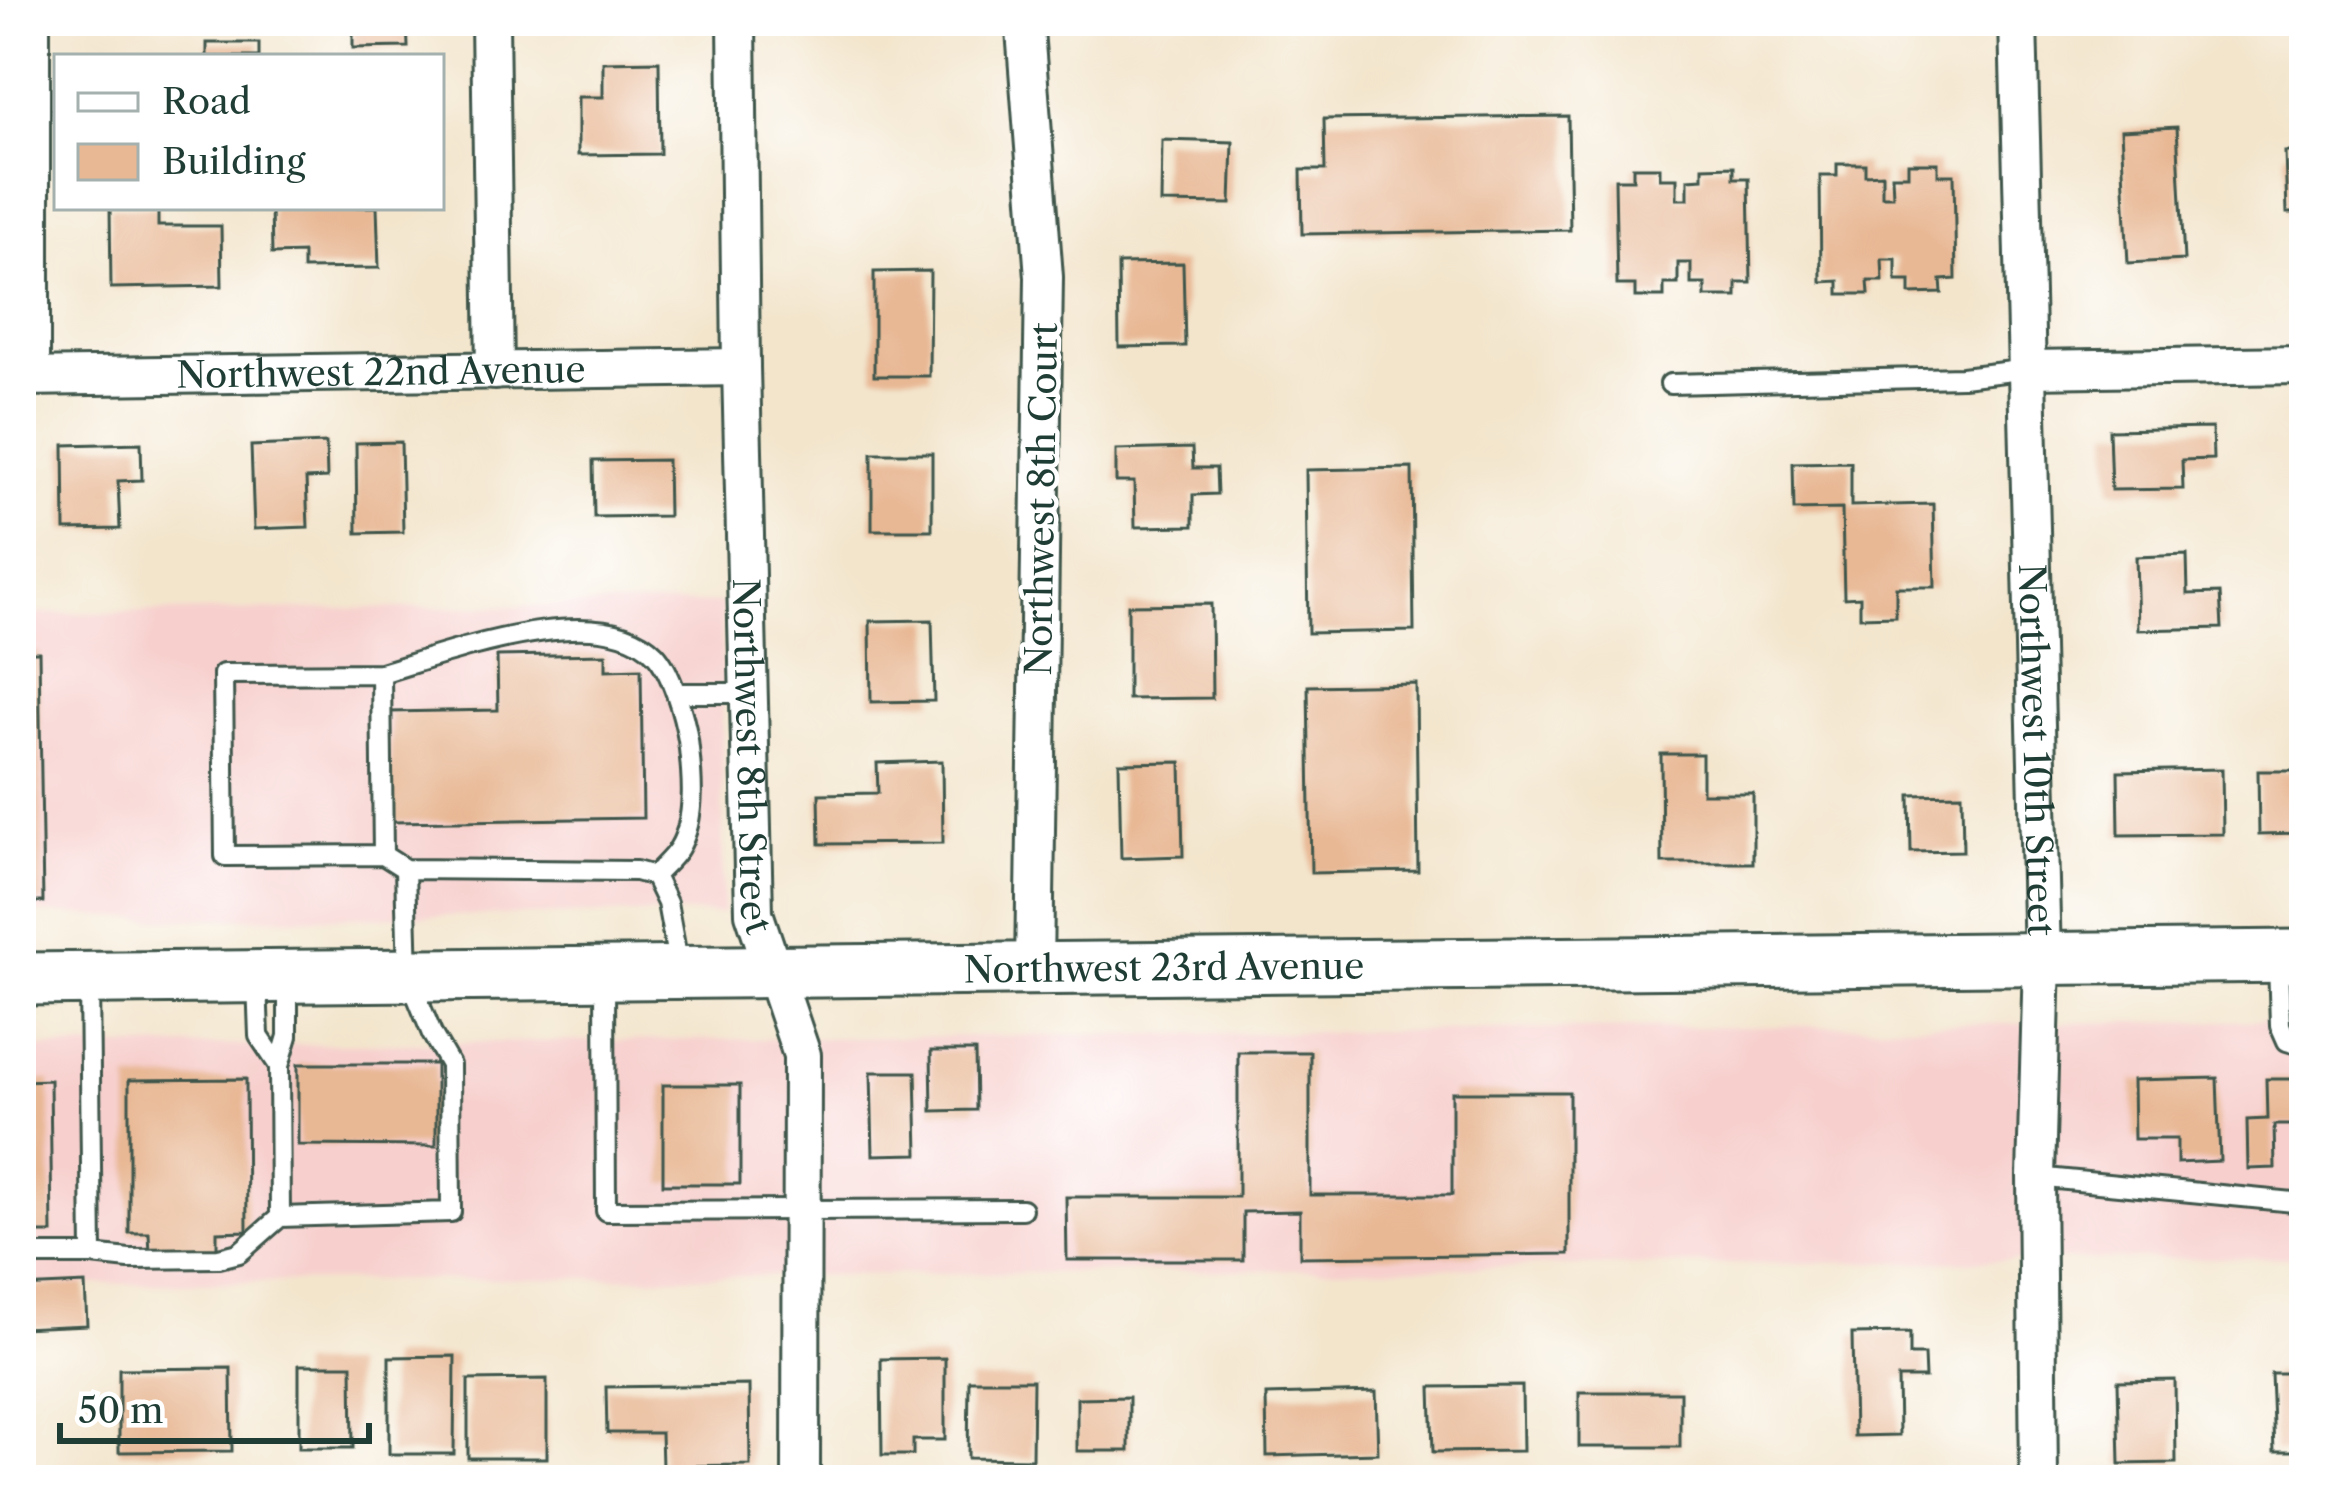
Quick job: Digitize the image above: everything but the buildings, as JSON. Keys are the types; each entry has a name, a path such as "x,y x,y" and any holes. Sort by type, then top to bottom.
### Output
{"main road":[{"name":"Northwest 23rd Avenue","path":"21,979 2291,957"}],"street":[{"path":"26,376 31,21"},
{"path":"490,21 495,370"},
{"name":"Northwest 8th Street","path":"737,21 754,914 802,1055 800,1480"},
{"name":"Northwest 10th Street","path":"2018,21 2042,959 2036,1177 2039,1480"},
{"name":"Northwest 8th Court","path":"1025,31 1044,278 1034,969"},
{"path":"2029,369 2304,365"},
{"name":"Northwest 22nd Avenue","path":"26,376 741,367"}],"lane":[{"path":"1670,384 1962,376 2029,369"},
{"path":"654,876 680,848 692,773 676,693 657,656 635,639 608,631 553,630 518,634 381,673 223,674 224,856 383,855 405,869 636,871 654,876 667,903 680,972"},
{"path":"381,673 383,855"},
{"path":"676,693 749,693"},
{"path":"21,1256 219,1258 239,1252 280,1217 451,1212 450,1065 409,975 405,869"},
{"path":"2291,957 2280,1025 2287,1041 2304,1046"},
{"path":"604,973 606,1210 1022,1209"},
{"path":"273,977 288,1036 279,1066 280,1217"},
{"path":"273,977 259,1036 279,1066"},
{"path":"88,978 92,1255"},
{"path":"2036,1177 2304,1203"}],"shaded area":[{"path":"722,603 723,913 154,919 21,912 21,614"},
{"path":"2304,1020 2304,1257 21,1285 21,1048"}]}
